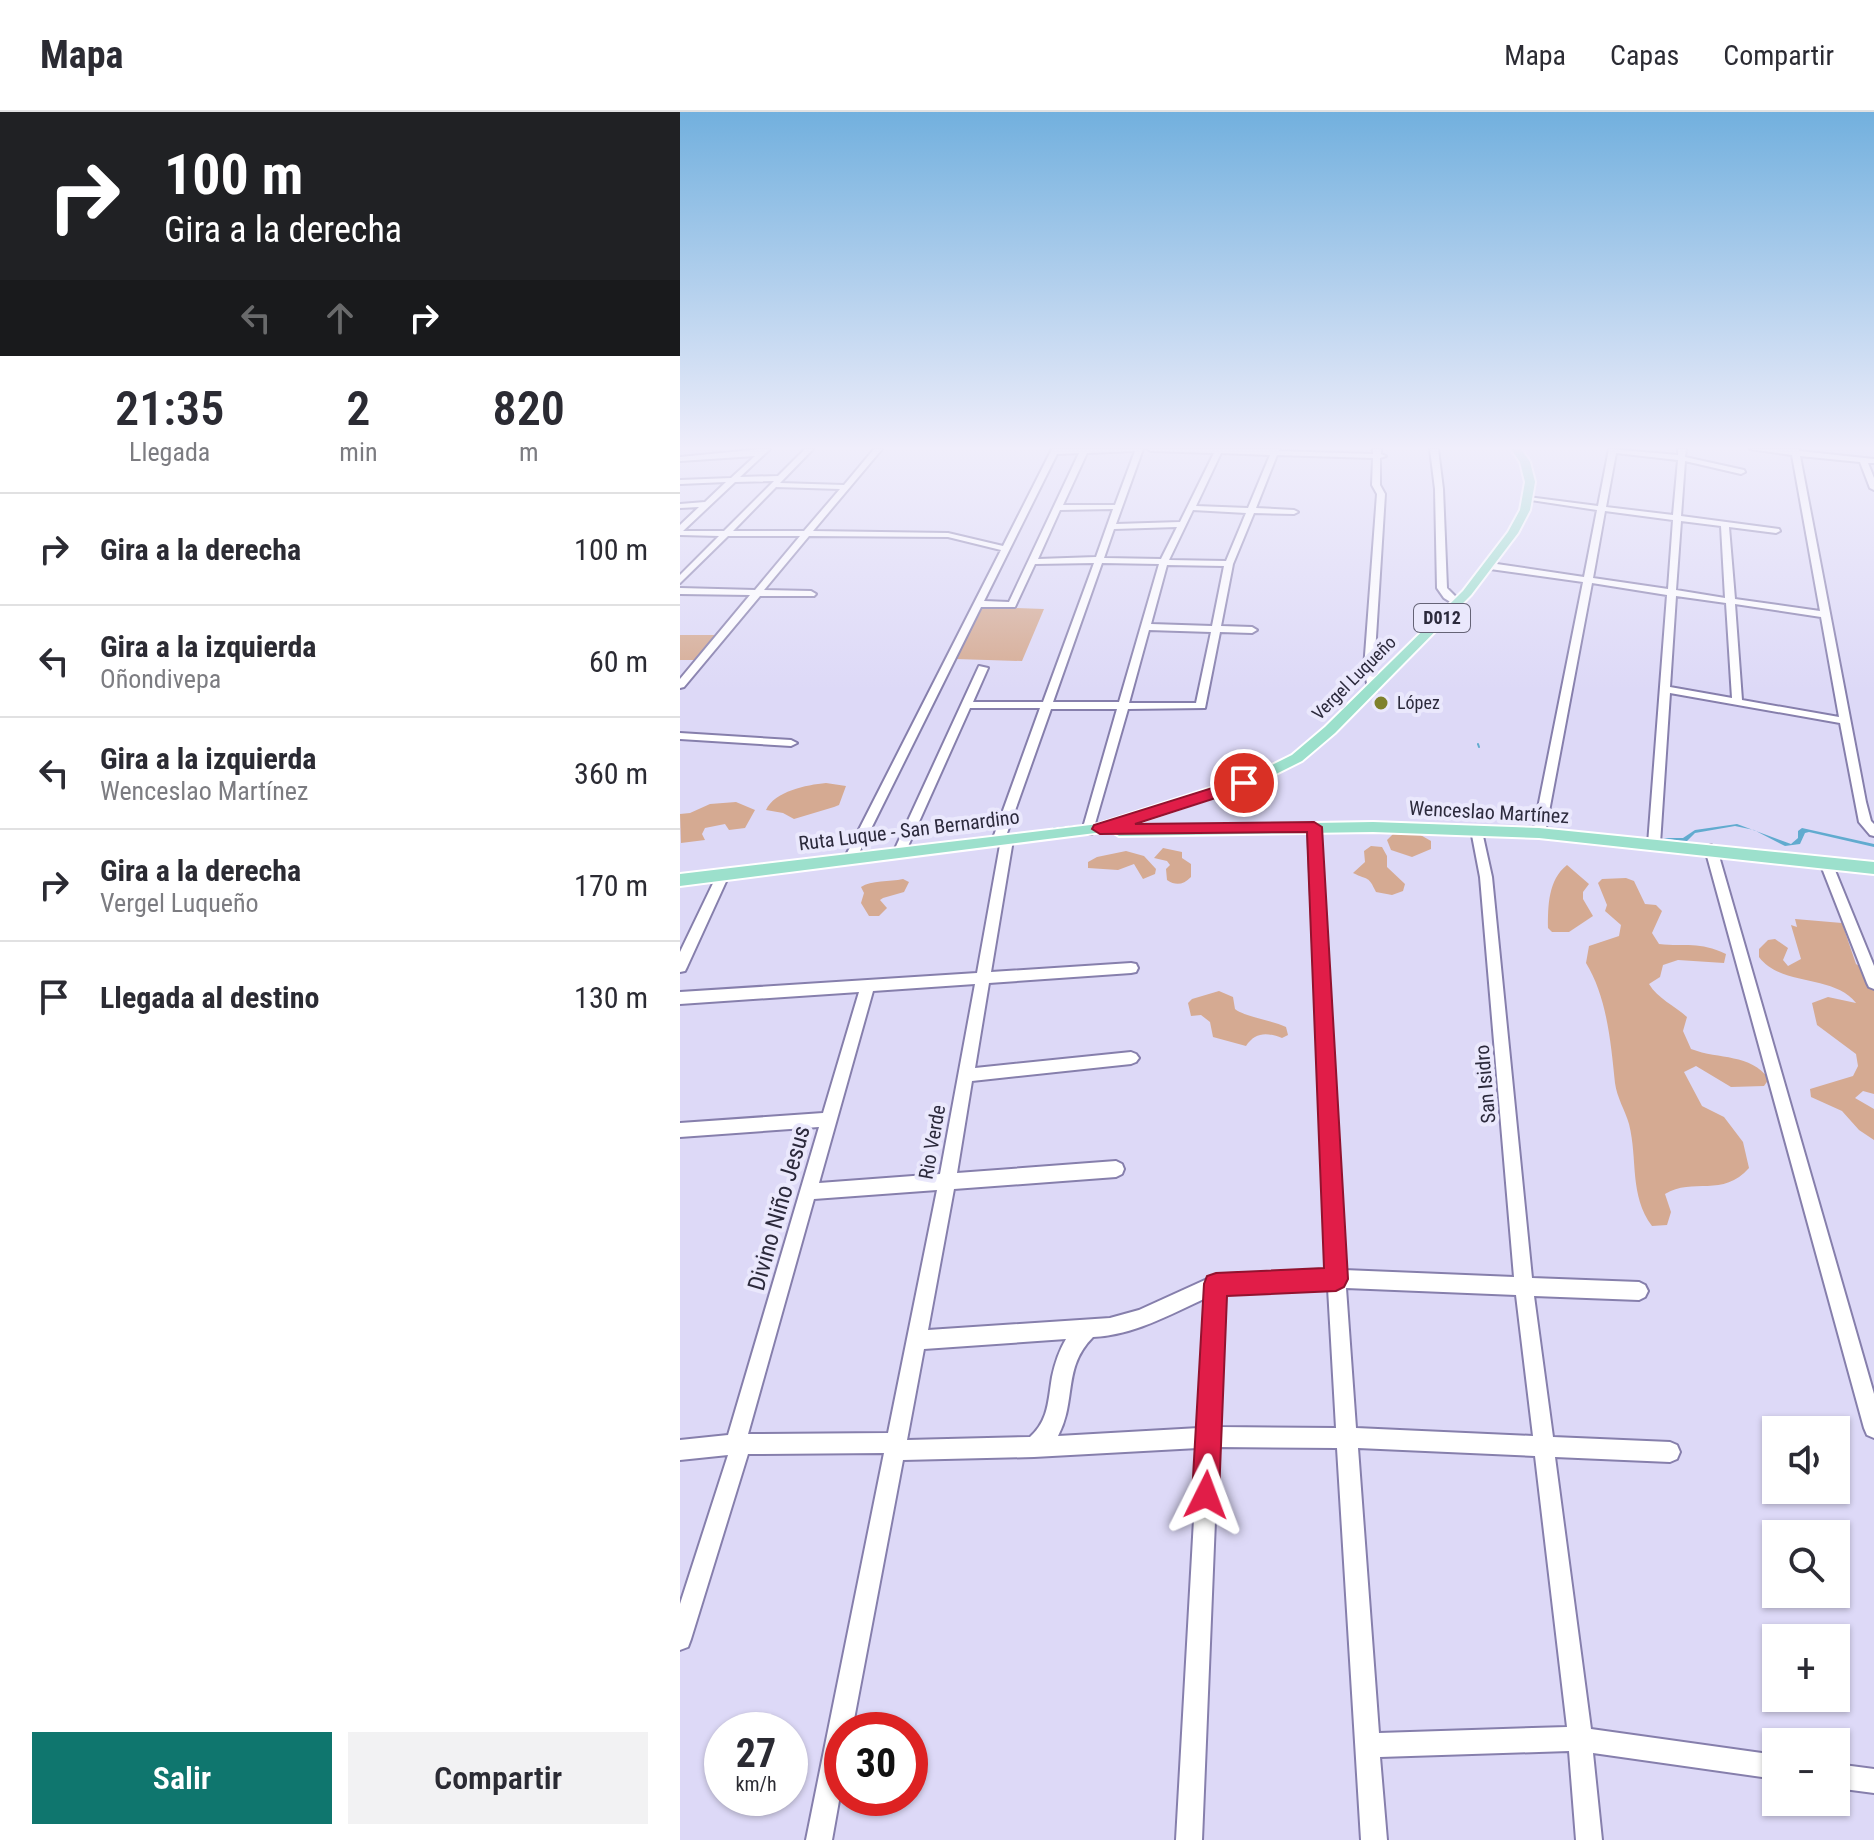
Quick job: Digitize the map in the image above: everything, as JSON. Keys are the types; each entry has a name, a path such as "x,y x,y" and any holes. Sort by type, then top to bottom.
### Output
{"main road":[{"name":"Vergel Luqueño","path":"1094,830 1213,794 1275,770 1308,750 1457,603 1490,566 1515,530"},
{"name":"Wenceslao Martínez","path":"1094,830 1314,827 1539,833 1874,868"},
{"name":"Ruta Luque - San Bernardino","path":"723,875 1094,830"},
{"name":"D012","path":"680,880 723,875"}],"street":[{"path":"680,580 729,530"},
{"path":"680,685 810,530"},
{"path":"850,859 1016,530"},
{"path":"978,604 1012,605 1046,530"},
{"name":"Rio Verde","path":"819,1840 947,1182 1003,840 1044,705 1109,530"},
{"path":"1094,830 1122,705 1144,627 1164,561 1181,530"},
{"path":"967,705 1201,706 1229,564 1245,530"},
{"path":"1373,688 1369,669 1377,530"},
{"path":"1441,530 1442,588 1457,603"},
{"path":"1539,833 1598,530"},
{"path":"1654,844 1676,530"},
{"path":"1725,530 1737,702"},
{"path":"1766,530 1776,531"},
{"path":"1810,530 1861,809 1865,822 1874,832"},
{"path":"680,531 948,535 1006,549"},
{"path":"1031,562 1097,560 1229,564"},
{"path":"680,562 698,561"},
{"path":"1490,566 1826,615"},
{"path":"680,591 811,594"},
{"path":"1144,627 1252,630"},
{"path":"899,853 983,668"},
{"path":"1664,689 1845,721"},
{"path":"680,736 791,743"},
{"path":"1314,827 1336,1279 1374,1840"},
{"name":"San Isidro","path":"1477,830 1486,877 1524,1287 1580,1739 1589,1840"},
{"path":"1711,849 1874,1428"},
{"path":"1826,863 1874,983"},
{"path":"680,967 723,875"},
{"path":"680,998 1131,968"},
{"name":"Divino Niño Jesus","path":"680,1639 868,985"},
{"path":"965,1075 1131,1058"},
{"path":"680,1130 830,1119"},
{"path":"808,1192 1116,1169"},
{"path":"916,1340 1110,1327 1141,1319 1216,1284 1336,1279 1639,1291"},
{"path":"1189,1840 1216,1284"},
{"path":"1033,1447 1047,1437 1055,1424 1064,1358 1074,1341 1088,1329"},
{"path":"680,1450 738,1444 1033,1447 1208,1437 1349,1438 1670,1452"},
{"path":"1366,1745 1580,1739 1762,1765"},
{"path":"1850,1778 1874,1781"}],"shaded area":[{"path":"983,607 1044,609 1022,661 956,659"},
{"path":"680,635 716,635 696,660 680,660"},
{"path":"826,783 846,786 839,805 794,819 766,810 770,803 784,794 801,787"},
{"path":"736,802 755,810 745,828 729,830 725,824 705,828 702,834 705,840 681,843 680,814 710,804"},
{"path":"1417,833 1431,841 1431,849 1412,857 1391,850 1387,840 1393,834"},
{"path":"1371,846 1382,847 1387,856 1387,867 1405,884 1403,891 1392,895 1376,892 1369,881 1353,873 1365,862 1364,851"},
{"path":"1163,848 1182,852 1182,858 1191,864 1188,880 1176,884 1167,880 1166,869 1170,865 1167,861 1154,858"},
{"path":"1126,851 1144,856 1156,869 1155,874 1143,879 1134,864 1118,870 1088,868 1088,862 1097,857"},
{"path":"1567,865 1589,884 1583,892 1583,899 1593,916 1569,932 1552,932 1548,928 1550,894 1556,878"},
{"path":"1626,878 1634,881 1645,904 1656,905 1662,911 1652,933 1659,944 1700,946 1726,954 1724,963 1678,960 1663,965 1660,977 1649,984 1687,1017 1683,1031 1691,1049 1744,1061 1769,1079 1764,1086 1731,1087 1696,1066 1684,1072 1702,1106 1724,1117 1743,1142 1749,1168 1729,1182 1686,1187 1665,1194 1671,1212 1667,1225 1652,1226 1640,1202 1632,1137 1616,1088 1607,1021 1599,991 1586,963 1589,946 1619,936 1621,925 1605,911 1607,905 1598,883 1602,879"},
{"path":"903,879 909,882 904,892 880,900 887,908 879,916 869,916 861,903 864,893 861,887"},
{"path":"1795,919 1842,923 1856,964 1874,976 1874,1094 1863,1091 1855,1098 1874,1109 1874,1140 1859,1130 1842,1111 1811,1097 1810,1089 1853,1076 1858,1066 1856,1054 1817,1025 1812,1003 1828,997 1856,1003 1835,988 1780,973 1759,957 1759,949 1768,940 1775,939 1788,948 1783,960 1788,966 1801,959 1791,925 1797,927"},
{"path":"1219,991 1233,997 1235,1009 1286,1027 1288,1035 1282,1038 1262,1034 1246,1046 1213,1037 1210,1022 1201,1015 1191,1016 1188,1003"}],"water":[{"path":"1737,824 1752,830 1735,826 1695,833 1686,842 1663,838 1683,838 1695,830"},
{"path":"1802,828 1874,844 1874,847 1809,832 1805,833 1800,844 1785,846 1756,831 1791,844"}],"waterway":[{"path":"1054,829 1083,826"}],"place":[{"name":"López","path":"1381,703"}],"route":[{"path":"1206,1495 1216,1284 1336,1279 1314,827 1100,829 1244,783"}]}
